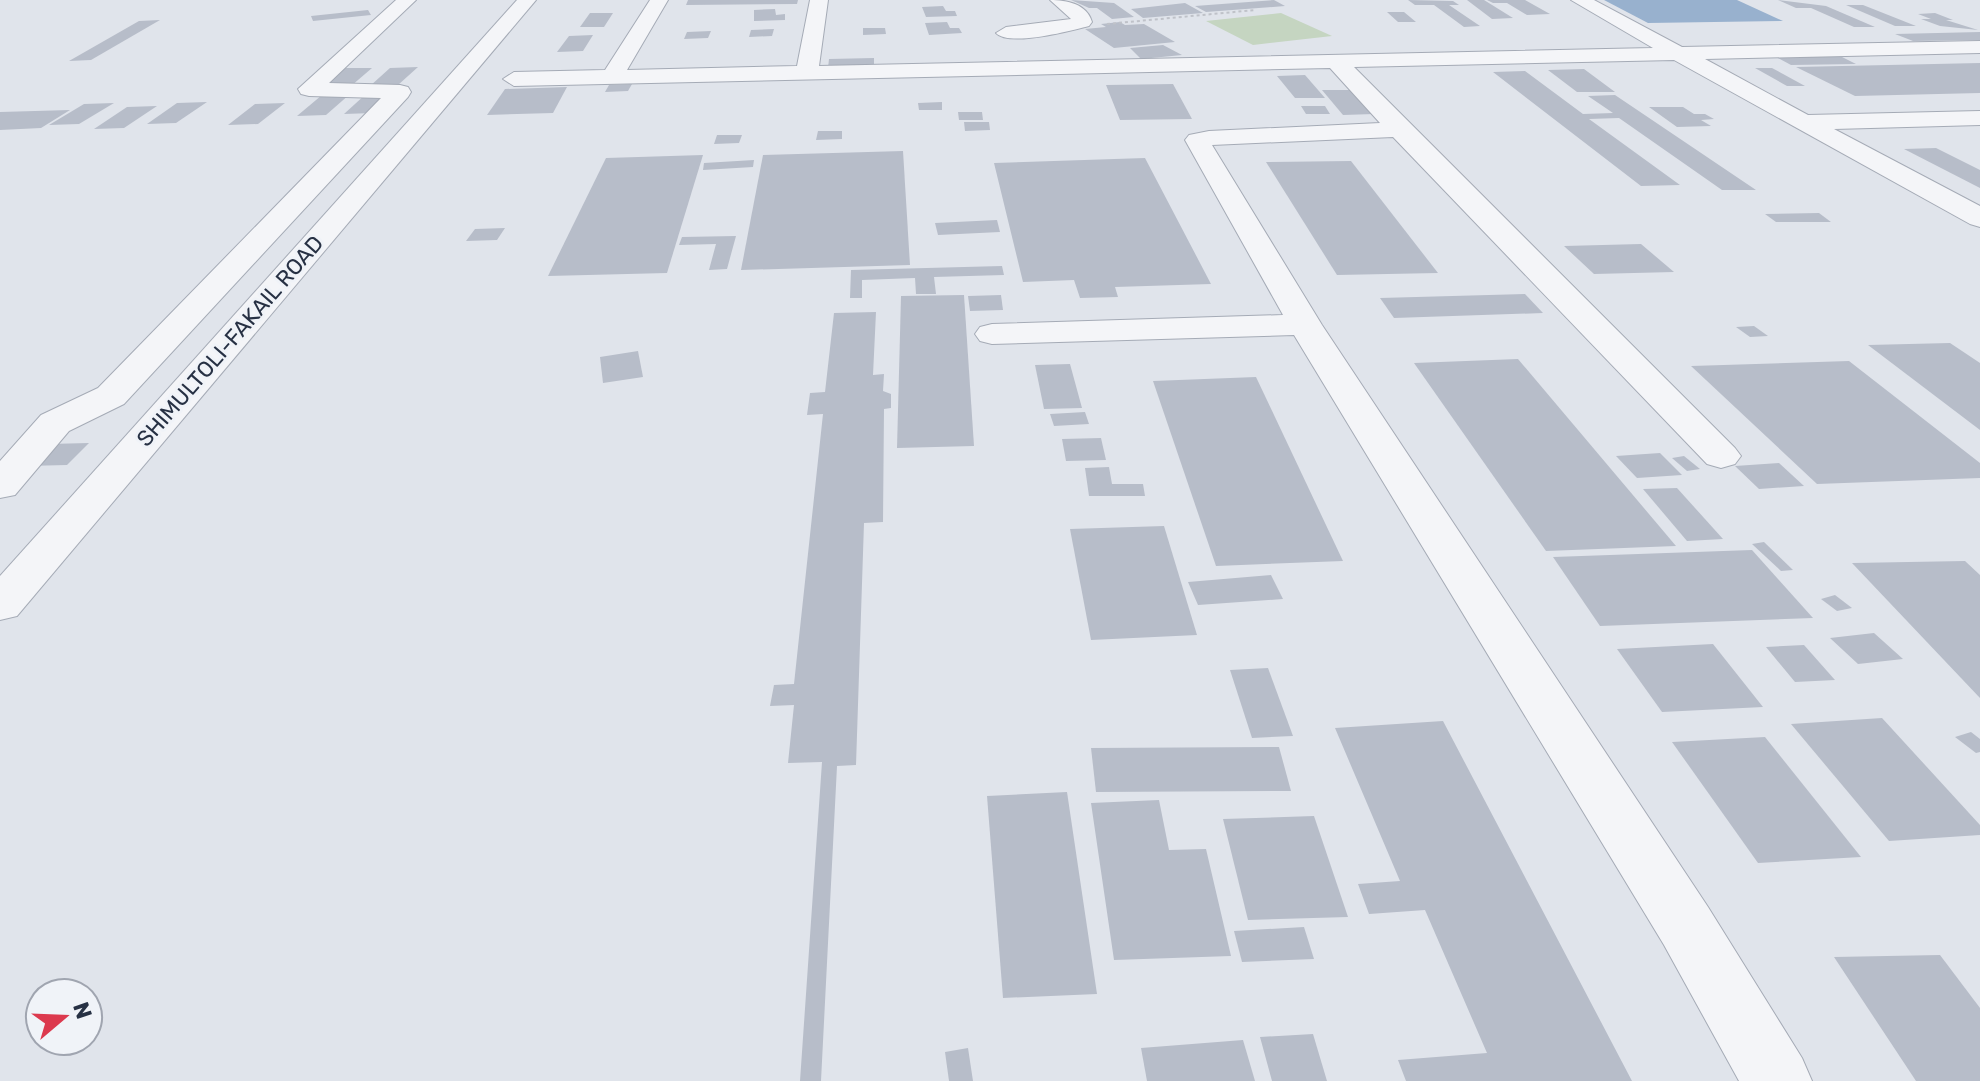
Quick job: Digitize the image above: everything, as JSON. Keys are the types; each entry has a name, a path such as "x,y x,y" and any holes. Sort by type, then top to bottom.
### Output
{"street":[{"path":"0,486 55,423 111,396 400,92 309,89 407,0"},
{"name":"SHIMULTOLI-FAKAIL ROAD","path":"0,605 527,0"},
{"path":"612,76 659,0"},
{"path":"807,72 819,0"},
{"path":"1006,33 1060,28 1082,22 1077,12 1059,0"},
{"path":"1580,0 1980,218"},
{"path":"999,11 1017,67"},
{"path":"514,79 1980,47"},
{"path":"1336,61 1721,456"},
{"path":"1804,122 1980,118"},
{"path":"1399,129 1198,140 1305,325 1686,926 1777,1081"},
{"path":"992,334 1305,325"}],"path":[{"path":"1082,22 1096,25 1255,10"}],"green space":[{"path":"1281,13 1332,36 1253,45 1206,21"}],"water":[{"path":"1604,0 1737,0 1783,21 1648,23"}],"building":[{"path":"688,0 798,0 797,4 686,5"},
{"path":"1071,0 1114,3 1134,17 1112,19 1097,8"},
{"path":"1274,0 1285,6 1206,12 1195,6"},
{"path":"1408,0 1453,1 1459,5 1449,5 1480,26 1464,27 1434,5 1415,5"},
{"path":"1467,0 1484,0 1513,18 1492,19"},
{"path":"1487,0 1525,0 1550,14 1527,15 1507,3"},
{"path":"1778,0 1826,6 1875,27 1854,27 1811,8 1796,8"},
{"path":"1185,3 1203,13 1143,18 1131,9"},
{"path":"1846,5 1863,5 1916,26 1895,26"},
{"path":"943,6 946,11 955,11 957,16 926,17 922,7"},
{"path":"775,9 776,15 785,14 785,20 754,21 754,10"},
{"path":"368,10 371,15 313,21 311,16"},
{"path":"1387,12 1404,12 1416,22 1398,22"},
{"path":"590,13 613,13 604,27 580,27"},
{"path":"1935,13 1953,20 1946,20 1978,30 1940,26 1921,19 1931,19 1918,14"},
{"path":"160,20 91,60 69,61 139,21"},
{"path":"947,22 950,28 959,28 962,33 929,35 925,23"},
{"path":"1120,22 1125,25 1144,24 1175,42 1114,48 1085,29"},
{"path":"863,28 885,28 886,34 863,35"},
{"path":"774,29 772,36 749,37 751,30"},
{"path":"711,31 708,38 684,39 687,32"},
{"path":"1980,32 1980,40 1913,41 1895,34"},
{"path":"593,35 583,51 557,52 569,36"},
{"path":"1163,45 1182,55 1141,59 1130,48"},
{"path":"1838,55 1856,64 1791,65 1774,56"},
{"path":"874,58 874,67 828,68 829,59"},
{"path":"1980,63 1980,93 1855,96 1796,67"},
{"path":"418,67 398,85 370,86 390,68"},
{"path":"345,68 372,68 351,86 324,87"},
{"path":"1755,68 1772,68 1805,86 1787,86"},
{"path":"1584,69 1615,92 1577,92 1548,70"},
{"path":"1525,71 1583,114 1613,113 1588,96 1615,95 1756,190 1722,190 1619,118 1589,119 1680,185 1641,186 1493,72"},
{"path":"1305,75 1325,98 1295,98 1277,76"},
{"path":"632,84 628,91 605,92 609,85"},
{"path":"1173,84 1192,119 1120,120 1106,85"},
{"path":"567,87 553,113 487,115 505,89"},
{"path":"1322,90 1351,90 1374,114 1343,115"},
{"path":"395,93 373,113 344,114 366,94"},
{"path":"350,94 326,115 297,116 322,95"},
{"path":"207,102 176,123 147,124 177,103"},
{"path":"942,102 942,110 919,110 918,103"},
{"path":"114,103 79,124 49,125 84,104"},
{"path":"285,103 258,124 228,125 255,104"},
{"path":"157,106 124,128 94,129 127,107"},
{"path":"1301,106 1325,106 1330,114 1306,114"},
{"path":"1649,107 1683,107 1694,114 1705,114 1714,119 1701,120 1711,126 1677,127"},
{"path":"70,110 41,128 0,130 0,112"},
{"path":"958,112 982,112 983,120 959,120"},
{"path":"964,122 989,122 990,130 965,131"},
{"path":"818,131 842,131 842,139 816,140"},
{"path":"717,135 742,135 739,143 714,144"},
{"path":"1936,148 1980,170 1980,188 1904,149"},
{"path":"903,151 910,265 741,270 763,155"},
{"path":"703,155 667,273 548,276 606,158"},
{"path":"1145,158 1211,284 1115,287 1118,297 1080,298 1074,280 1023,282 994,163"},
{"path":"754,160 753,167 703,170 704,163"},
{"path":"1351,161 1438,273 1337,275 1266,162"},
{"path":"1819,213 1831,222 1776,222 1765,214"},
{"path":"997,220 1000,232 938,235 935,223"},
{"path":"505,228 497,240 466,241 475,229"},
{"path":"736,236 727,269 709,270 716,244 679,245 682,237"},
{"path":"1641,244 1674,272 1594,274 1564,246"},
{"path":"1002,266 1004,275 934,277 936,294 916,294 915,278 862,280 862,298 850,298 851,270"},
{"path":"1525,294 1543,313 1394,318 1380,298"},
{"path":"964,295 974,446 897,448 901,296"},
{"path":"1001,295 1003,310 970,311 968,296"},
{"path":"876,312 873,375 884,374 883,391 891,394 891,408 884,409 883,522 864,523 856,765 837,766 821,1081 800,1081 822,762 788,763 794,705 770,706 774,685 794,684 823,414 807,415 810,393 825,392 834,313"},
{"path":"1754,326 1768,336 1750,337 1736,327"},
{"path":"1950,343 1980,363 1980,430 1868,345"},
{"path":"638,351 643,377 603,383 600,357"},
{"path":"1518,359 1676,546 1546,551 1414,363"},
{"path":"1849,361 1980,463 1980,478 1817,484 1691,366"},
{"path":"1070,364 1082,408 1044,409 1035,365"},
{"path":"1256,377 1343,561 1216,566 1153,381"},
{"path":"1085,412 1089,424 1054,426 1050,414"},
{"path":"1101,438 1106,460 1066,461 1062,439"},
{"path":"89,443 67,465 26,466 49,444"},
{"path":"1660,453 1682,475 1637,478 1616,456"},
{"path":"1684,456 1700,469 1687,471 1672,458"},
{"path":"1779,463 1804,486 1759,489 1735,466"},
{"path":"1109,467 1112,484 1143,484 1145,496 1089,496 1085,468"},
{"path":"1677,488 1723,539 1687,541 1643,489"},
{"path":"1164,526 1197,635 1091,640 1070,529"},
{"path":"1764,542 1793,570 1781,571 1752,544"},
{"path":"1752,550 1813,618 1600,626 1553,557"},
{"path":"1965,561 1980,575 1980,698 1852,563"},
{"path":"1271,575 1283,599 1198,605 1188,582"},
{"path":"1835,595 1852,608 1837,611 1821,599"},
{"path":"1874,633 1903,659 1858,664 1830,638"},
{"path":"1713,644 1763,707 1662,712 1617,649"},
{"path":"1804,645 1835,680 1795,682 1766,647"},
{"path":"1268,668 1293,736 1252,738 1230,670"},
{"path":"1882,718 1980,825 1980,835 1889,841 1791,724"},
{"path":"1443,721 1632,1081 1406,1081 1398,1060 1487,1053 1425,910 1369,914 1358,884 1400,881 1335,728"},
{"path":"1971,732 1980,739 1980,752 1976,753 1955,737"},
{"path":"1765,737 1861,857 1758,863 1672,742"},
{"path":"1279,747 1291,791 1096,792 1091,748"},
{"path":"1067,792 1097,994 1003,998 987,796"},
{"path":"1159,800 1169,850 1206,849 1231,956 1114,960 1091,803"},
{"path":"1314,816 1348,917 1248,920 1223,819"},
{"path":"1304,927 1314,959 1242,962 1234,931"},
{"path":"1940,955 1980,1008 1980,1081 1916,1081 1834,957"},
{"path":"1313,1034 1327,1081 1272,1081 1260,1037"},
{"path":"1243,1040 1255,1081 1147,1081 1141,1048"},
{"path":"968,1048 973,1081 949,1081 945,1052"}]}
